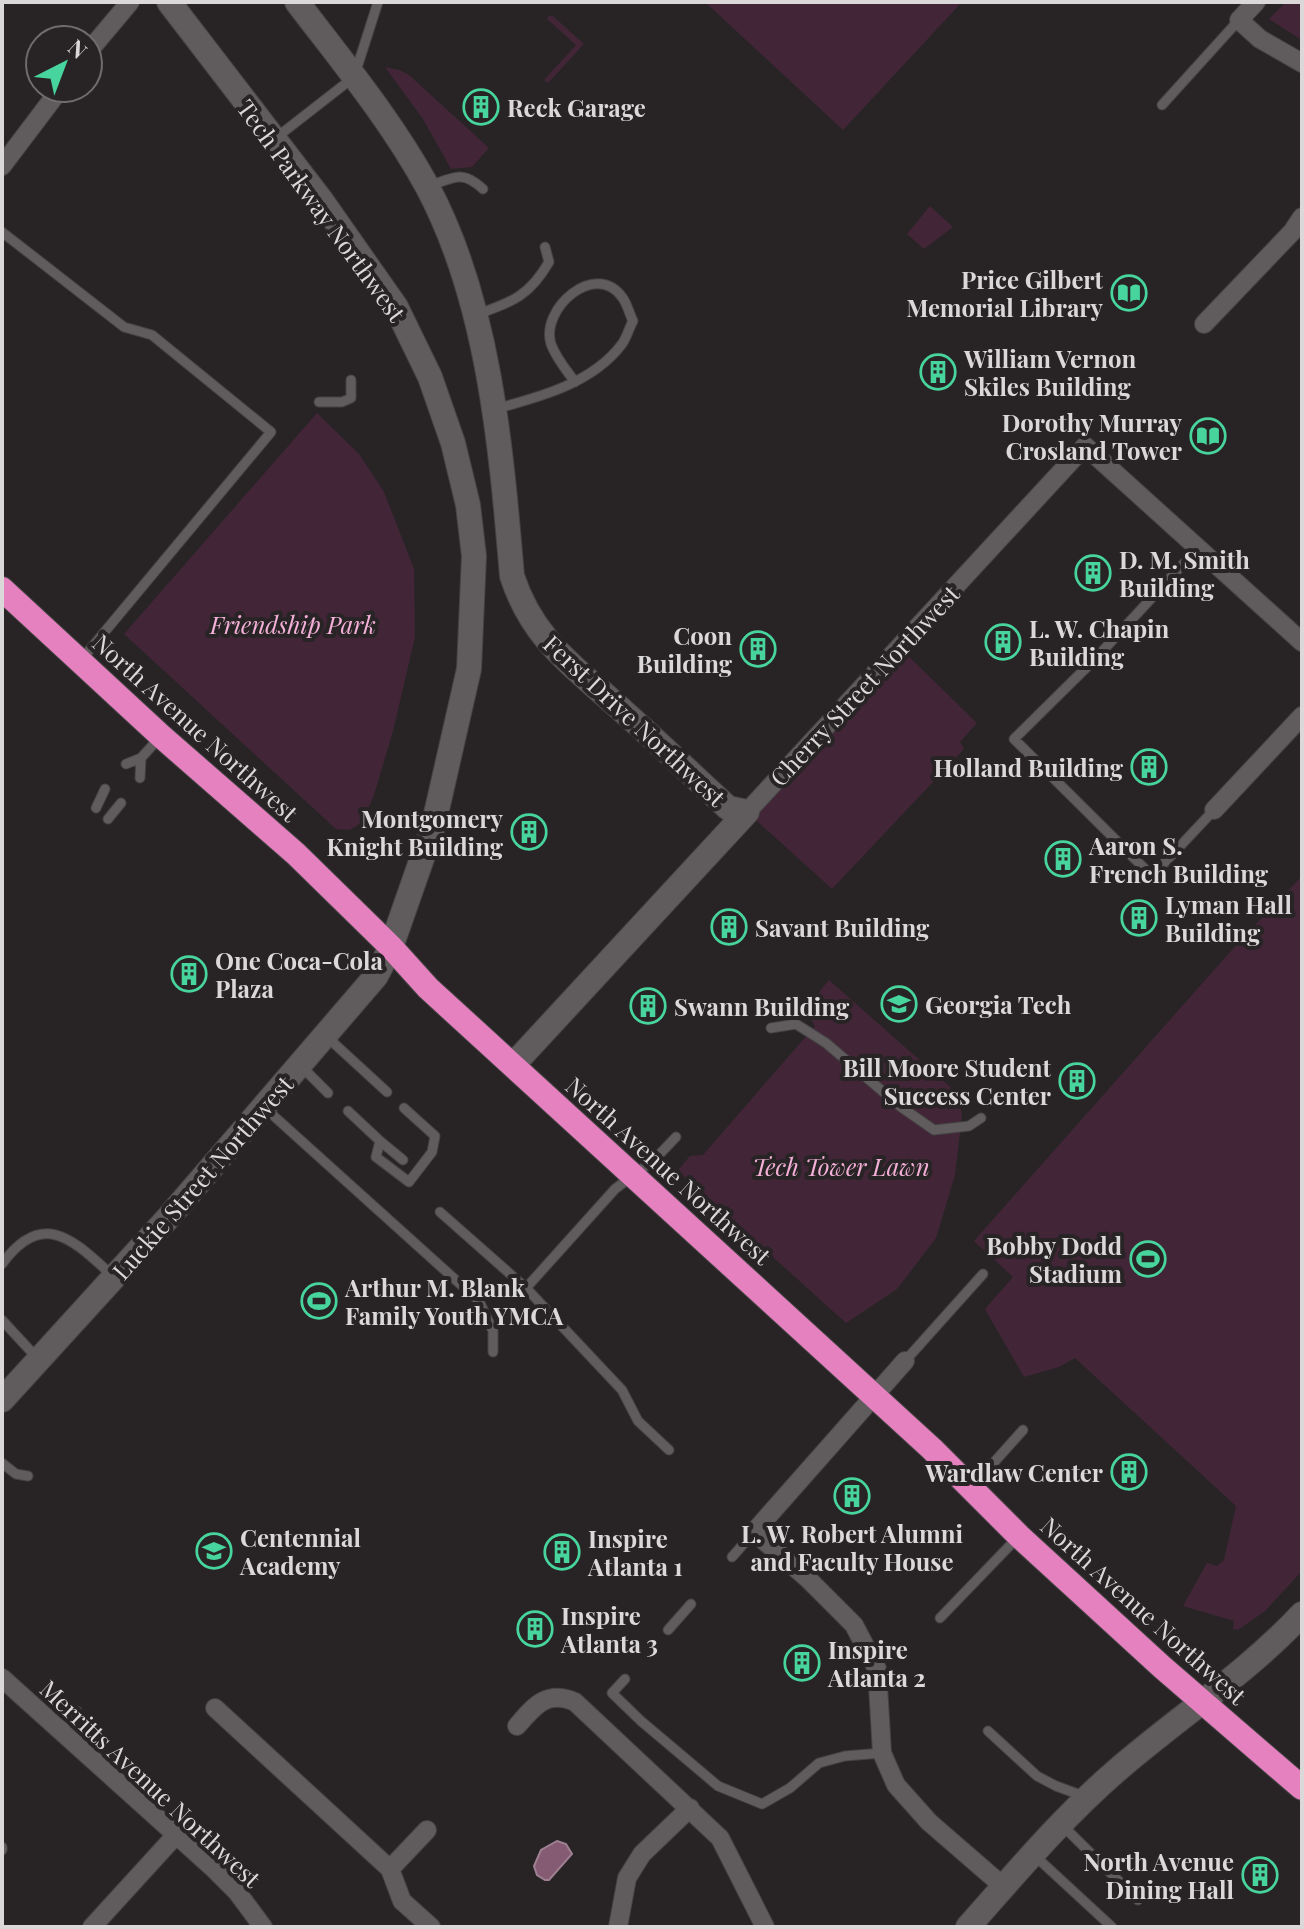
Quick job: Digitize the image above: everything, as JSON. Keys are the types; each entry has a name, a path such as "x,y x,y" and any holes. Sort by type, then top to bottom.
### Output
{"highway":[{"name":"North Avenue Northwest","path":"2,589 161,736 296,854 391,947 428,988 875,1396 1019,1536 1302,1788"}],"street":[{"path":"104,33 130,2"},
{"name":"Tech Parkway Northwest","path":"169,2 321,200 396,307 430,377 453,443 468,505 474,556 469,669 433,827 391,947"},
{"name":"Ferst Drive Northwest","path":"297,2 395,134 427,187 450,238 475,315 495,409 512,576 521,602 534,625 591,685 728,808 747,812"},
{"path":"1256,2 1239,20 1260,39 1302,63"},
{"path":"2,166 49,104"},
{"path":"1204,324 1292,232 1302,217"},
{"name":"Cherry Street Northwest","path":"513,1065 1085,446 1199,547"},
{"path":"1199,547 1302,642"},
{"path":"1214,810 1302,716"},
{"name":"Luckie Street Northwest","path":"2,1400 326,1036 376,976 391,947"},
{"path":"905,1361 754,1532 807,1578 854,1625 877,1669 882,1753 896,1785 929,1822 1004,1887"},
{"path":"968,1927 1089,1798 1163,1732 1204,1703 1302,1614"},
{"name":"Merritts Avenue Northwest","path":"2,1678 237,1892 263,1927"},
{"path":"517,1726 532,1709 549,1697 561,1696 575,1702 720,1838 765,1927"},
{"path":"215,1708 390,1869 402,1901 431,1927"},
{"path":"618,1927 627,1878 642,1854 690,1808"},
{"path":"390,1869 427,1830"},
{"path":"92,1927 176,1835"}],"lane":[{"path":"273,140 354,77 378,2"},
{"path":"1162,105 1239,20"},
{"path":"427,187 461,175 471,178 483,189"},
{"path":"2,232 124,327 152,335 271,432 80,662"},
{"path":"475,315 510,303 527,292 549,262 545,247"},
{"path":"495,409 527,401 575,382 601,365 623,343 633,321 622,296 606,285 584,284 567,298 553,319 550,342 575,382"},
{"path":"319,402 342,402 351,398 351,380"},
{"path":"1199,547 1095,659 1014,739 1152,876 1214,810"},
{"path":"126,764 141,758 161,736"},
{"path":"140,778 141,758"},
{"path":"96,808 105,789"},
{"path":"108,819 121,803"},
{"path":"771,1028 796,1024 826,1043 901,1107 934,1130 969,1126 981,1118"},
{"path":"326,1036 387,1092"},
{"path":"300,1065 328,1093"},
{"path":"264,1107 479,1301 493,1331 493,1352"},
{"path":"380,1141 376,1157 409,1182 432,1152 435,1136 404,1108"},
{"path":"348,1111 403,1160"},
{"path":"526,1288 615,1189 655,1159 676,1137"},
{"path":"440,1212 526,1288 622,1390 638,1421 669,1450"},
{"path":"2,1264 22,1242 39,1235 54,1234 69,1238 114,1277"},
{"path":"905,1361 983,1274"},
{"path":"2,1320 39,1360"},
{"path":"971,1489 1023,1430"},
{"path":"2,1463 16,1474 28,1476"},
{"path":"732,1557 754,1532"},
{"path":"940,1618 1019,1536"},
{"path":"668,1630 691,1604"},
{"path":"625,1679 612,1693 641,1721 718,1786 762,1804 790,1788 819,1763 845,1756 882,1753"},
{"path":"59,1730 77,1711"},
{"path":"988,1731 1037,1776 1089,1798"},
{"path":"1062,1825 1138,1900"},
{"path":"1034,1855 1112,1927"}],"green space":[{"path":"705,2 962,2 843,130"},
{"path":"1286,2 1302,2 1302,40 1269,19"},
{"path":"553,16 584,44 548,83 544,80 576,45 547,19"},
{"path":"385,67 409,75 489,148 472,167 451,169 423,119"},
{"path":"930,206 953,227 924,249 907,234"},
{"name":"Friendship Park","path":"317,413 359,454 384,492 414,569 415,637 393,731 374,795 362,823 349,830 336,829 124,634"},
{"path":"899,647 977,723 960,742 964,749 832,889 747,812"},
{"name":"Bobby Dodd Stadium","path":"1300,878 1302,1571 1265,1611 1238,1630 1233,1629 1234,1621 1183,1606 1207,1563 1217,1566 1224,1560 1236,1506 1075,1358 1059,1367 1024,1377 985,1309 1013,1277 974,1241 1238,943"},
{"name":"Tech Tower Lawn","path":"829,980 958,1094 962,1115 955,1175 936,1238 897,1289 846,1323 679,1169 690,1156 703,1155 815,1026 805,1009"}],"shaded area":[{"path":"557,1841 566,1844 572,1854 549,1880 545,1880 537,1875 534,1866 541,1850"}],"place":[{"name":"Reck Garage","path":"481,107"},
{"name":"Price Gilbert Memorial Library","path":"1129,293"},
{"name":"William Vernon Skiles Building","path":"938,372"},
{"name":"Dorothy Murray Crosland Tower","path":"1208,436"},
{"name":"D. M. Smith Building","path":"1093,573"},
{"name":"L. W. Chapin Building","path":"1003,642"},
{"name":"Coon Building","path":"758,649"},
{"name":"Holland Building","path":"1149,767"},
{"name":"Montgomery Knight Building","path":"529,832"},
{"name":"Aaron S. French Building","path":"1063,859"},
{"name":"Lyman Hall Building","path":"1139,918"},
{"name":"Savant Building","path":"729,927"},
{"name":"One Coca-Cola Plaza","path":"189,974"},
{"name":"Georgia Tech","path":"899,1004"},
{"name":"Swann Building","path":"648,1006"},
{"name":"Bill Moore Student Success Center","path":"1077,1081"},
{"name":"Bobby Dodd Stadium","path":"1148,1259"},
{"name":"Arthur M. Blank Family Youth YMCA","path":"319,1301"},
{"name":"Wardlaw Center","path":"1129,1472"},
{"name":"L. W. Robert Alumni and Faculty House","path":"852,1496"},
{"name":"Centennial Academy","path":"214,1551"},
{"name":"Inspire Atlanta 1","path":"562,1552"},
{"name":"Inspire Atlanta 3","path":"535,1629"},
{"name":"Inspire Atlanta 2","path":"802,1663"},
{"name":"North Avenue Dining Hall","path":"1260,1875"}]}
